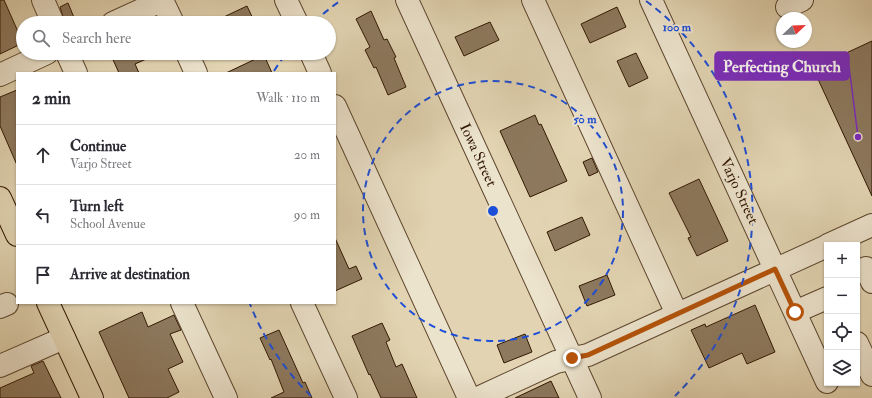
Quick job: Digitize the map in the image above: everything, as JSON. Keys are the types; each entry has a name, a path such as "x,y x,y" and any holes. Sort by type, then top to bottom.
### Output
{"main road":[{"path":"0,198 16,233"},
{"path":"48,304 92,398"}],"street":[{"path":"43,0 50,16"},
{"path":"128,16 163,0 170,16"},
{"path":"286,0 294,16"},
{"name":"Iowa Street","path":"407,0 590,398"},
{"path":"532,0 677,314"},
{"name":"Varjo Street","path":"651,0 824,376"},
{"path":"0,75 32,60"},
{"path":"70,60 76,72"},
{"path":"190,60 196,72"},
{"path":"314,60 320,72"},
{"path":"336,108 469,398"},
{"path":"835,242 872,225"},
{"path":"478,398 556,362 588,355 824,247"},
{"path":"860,271 866,268 872,282"},
{"path":"795,312 824,299"},
{"path":"182,304 226,398"},
{"path":"302,304 346,398"},
{"path":"0,366 64,338"},
{"path":"860,349 872,375"},
{"name":"Varjo Street","path":"828,386 834,398"}],"building":[{"path":"0,0 4,0 16,27 16,46 0,54"},
{"path":"68,3 73,16 63,16 60,7"},
{"path":"247,6 252,16 226,16"},
{"path":"617,7 626,27 590,43 581,24"},
{"path":"371,11 384,40 387,39 396,57 394,58 406,87 388,95 376,67 374,68 365,50 370,47 356,19"},
{"path":"490,22 499,40 464,56 455,37"},
{"path":"872,41 872,196 814,68"},
{"path":"636,53 648,78 629,87 617,61"},
{"path":"113,60 144,60 135,64 139,72 119,72"},
{"path":"253,60 266,60 272,72 228,72"},
{"path":"16,90 16,163 0,126 0,97"},
{"path":"535,115 539,125 541,124 567,181 530,197 500,131"},
{"path":"592,158 598,172 589,176 583,162"},
{"path":"699,179 728,241 697,256 688,238 691,237 669,193"},
{"path":"582,217 590,235 555,251 547,232"},
{"path":"336,240 349,269 356,266 362,279 336,291"},
{"path":"607,275 615,295 587,306 579,286"},
{"path":"755,305 775,352 747,364 742,353 709,368 691,330 705,324 706,327"},
{"path":"142,312 148,327 174,315 181,330 170,334 183,362 168,369 179,392 167,398 129,398 99,332"},
{"path":"382,323 390,340 386,342 396,367 402,364 417,398 381,398 370,374 369,375 352,336"},
{"path":"279,330 303,383 305,382 312,398 271,398 284,392 271,359 270,360 260,338"},
{"path":"525,334 532,352 504,363 497,345"},
{"path":"43,361 61,398 0,398 0,388 34,373 31,366"},
{"path":"551,381 559,398 515,398"}],"place":[{"name":"Perfecting Church","path":"858,137"}],"route":[{"path":"572,358 588,355 775,269 795,312"}]}
